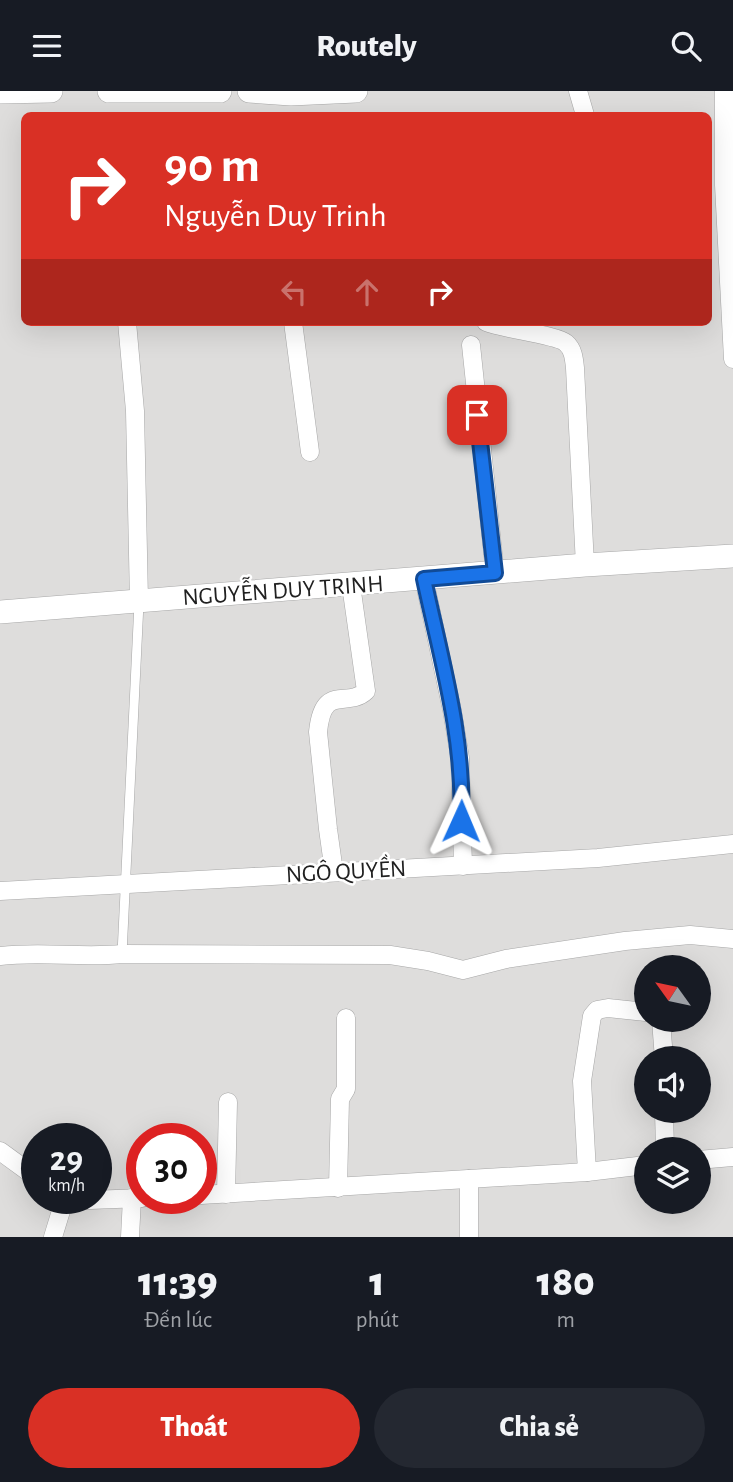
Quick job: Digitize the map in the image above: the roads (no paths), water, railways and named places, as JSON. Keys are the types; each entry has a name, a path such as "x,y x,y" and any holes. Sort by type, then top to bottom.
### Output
{"street":[{"path":"0,92 51,91"},
{"path":"109,91 220,91"},
{"path":"249,91 356,91"},
{"path":"578,91 584,112"},
{"path":"724,91 724,184 731,260 733,358"},
{"path":"712,193 724,184"},
{"path":"127,326 135,411 139,601"},
{"path":"294,326 310,452"},
{"path":"500,326 556,337 571,349 575,368 585,565"},
{"path":"471,345 495,573"},
{"name":"NGUYỄN DUY TRINH","path":"0,612 585,565 733,556"},
{"path":"424,579 460,758 463,866"},
{"path":"334,872 318,732 319,718 331,701 361,695 366,691 351,585"},
{"name":"NGÔ QUYỀN","path":"0,891 598,858 733,844"},
{"path":"0,956 390,955 463,970 506,959 625,941 690,935 733,939"},
{"path":"587,1172 582,1081 592,1016 597,1010 634,1011"},
{"path":"338,1188 339,1108 340,1099 346,1089 346,1019"},
{"path":"226,1194 229,1102"},
{"path":"0,1151 21,1166"},
{"path":"711,1159 733,1157"},
{"path":"217,1194 587,1172 634,1166"},
{"path":"469,1179 469,1237"},
{"path":"53,1237 59,1214"},
{"path":"130,1237 134,1214"}],"lane":[{"path":"122,954 139,601"}]}
